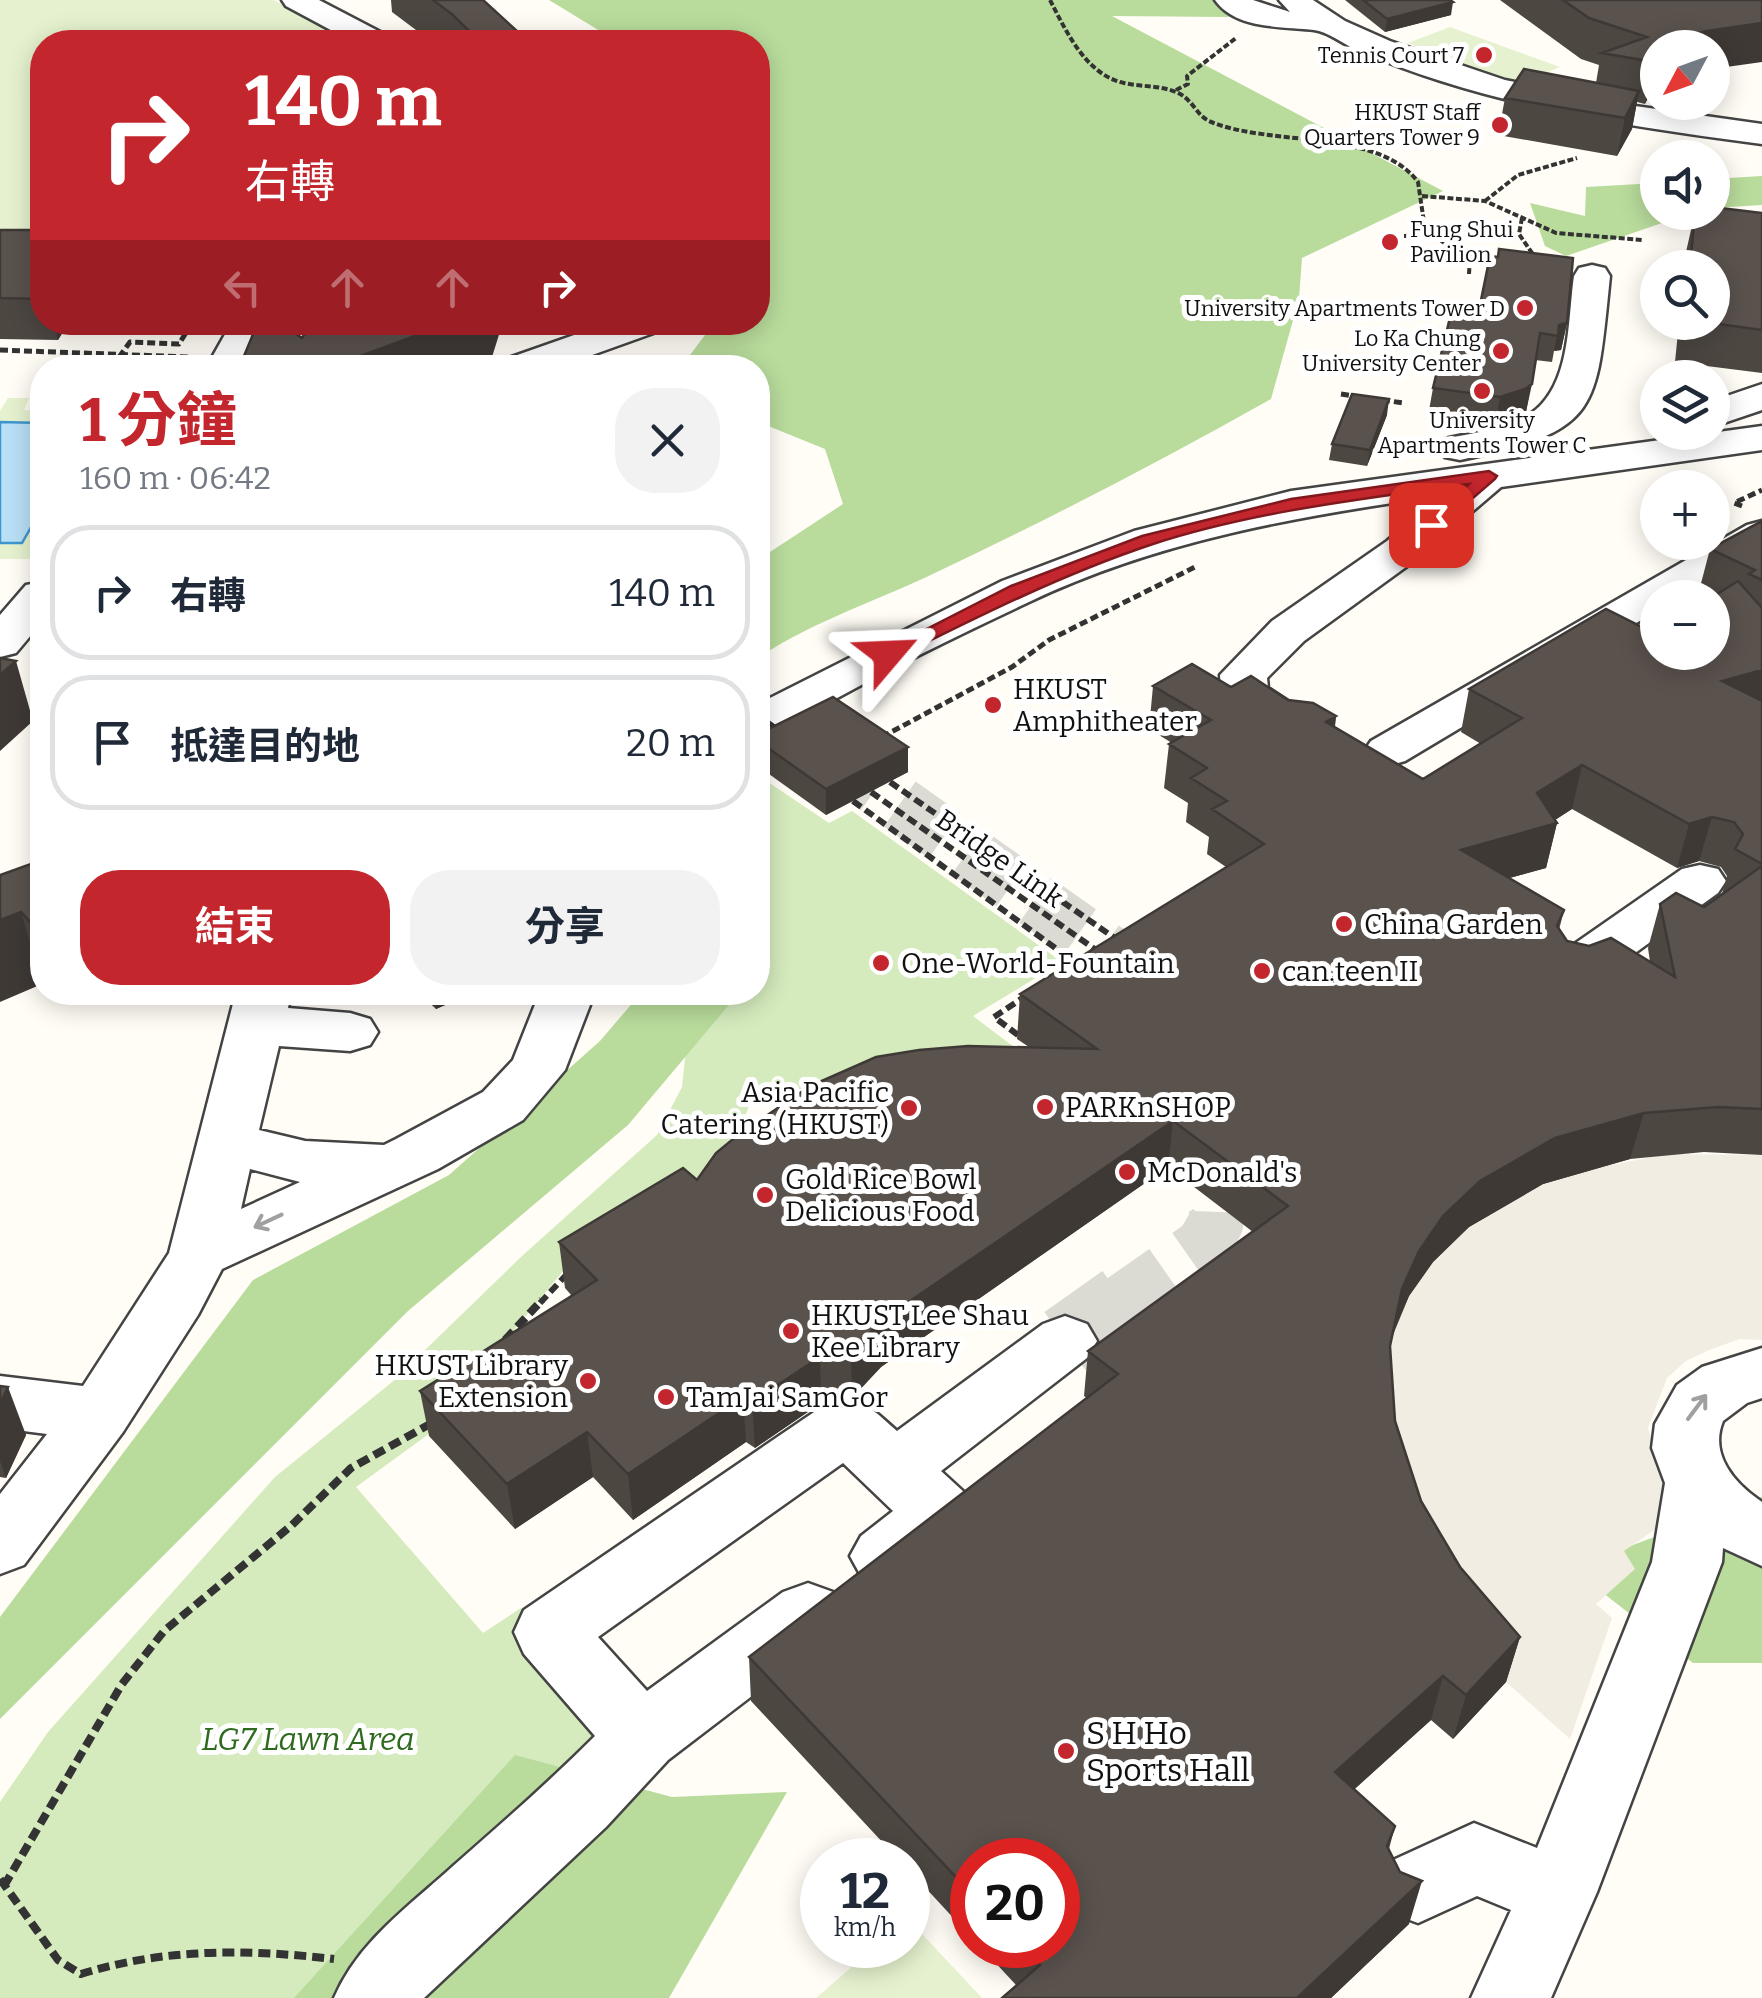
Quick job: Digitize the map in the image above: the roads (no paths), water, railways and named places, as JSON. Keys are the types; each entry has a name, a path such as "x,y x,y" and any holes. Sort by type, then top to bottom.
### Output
{"street":[{"path":"1230,0 1321,20 1355,40 1534,98 1762,134"},
{"path":"300,30 314,3 356,30"},
{"path":"1402,487 1414,460 1424,454 1528,434 1563,414 1579,378 1592,276"},
{"path":"216,355 237,335"},
{"path":"554,355 612,335"},
{"path":"1730,408 1762,396"},
{"path":"1730,439 1762,438"},
{"path":"770,728 823,686 1018,590 1149,540 1291,504 1489,476 1640,448"},
{"path":"1301,730 1245,694 1242,674 1288,631 1402,550 1489,476"},
{"path":"1388,751 1762,534"},
{"path":"0,643 30,609"},
{"path":"1576,969 1700,882"},
{"path":"200,1252 389,1166 503,1106 536,1070 564,1005"},
{"path":"0,1545 100,1414 176,1298 200,1252 260,1009 350,1032"},
{"path":"230,1143 306,1162 389,1166"},
{"path":"894,1470 1065,1341"},
{"path":"1511,1998 1724,1525 1686,1452 1686,1422 1702,1397 1727,1380 1762,1373"},
{"path":"0,1402 100,1414"},
{"path":"387,1982 579,1803 642,1736 942,1514 846,1425 550,1632 642,1736"},
{"path":"1418,1888 1474,1859 1558,1892"}],"water":[{"path":"0,422 30,423 30,529 22,543 0,543"}],"tunnel":[{"path":"816,745 836,759"},
{"path":"832,756 1158,987"},
{"path":"1120,1303 1203,1245 1216,1223 1220,1128"},
{"path":"1065,1341 1123,1300"}],"place":[{"name":"Tennis Court 7","path":"1484,55"},
{"name":"HKUST Staff Quarters Tower 9","path":"1500,125"},
{"name":"Fung Shui Pavilion","path":"1390,242"},
{"name":"University Apartments Tower D","path":"1525,308"},
{"name":"Lo Ka Chung University Center","path":"1501,351"},
{"name":"University Apartments Tower C","path":"1482,391"},
{"name":"HKUST Amphitheater","path":"993,705"},
{"name":"China Garden","path":"1344,924"},
{"name":"One-World-Fountain","path":"881,963"},
{"name":"can.teen II","path":"1262,971"},
{"name":"PARKnSHOP","path":"1045,1107"},
{"name":"Asia Pacific Catering (HKUST)","path":"909,1108"},
{"name":"McDonald's","path":"1127,1172"},
{"name":"Gold Rice Bowl Delicious Food","path":"765,1195"},
{"name":"HKUST Lee Shau Kee Library","path":"791,1331"},
{"name":"HKUST Library Extension","path":"588,1381"},
{"name":"TamJai SamGor","path":"666,1397"},
{"name":"S H Ho Sports Hall","path":"1066,1751"}],"park label":[{"name":"LG7 Lawn Area","path":"308,1739"}]}
